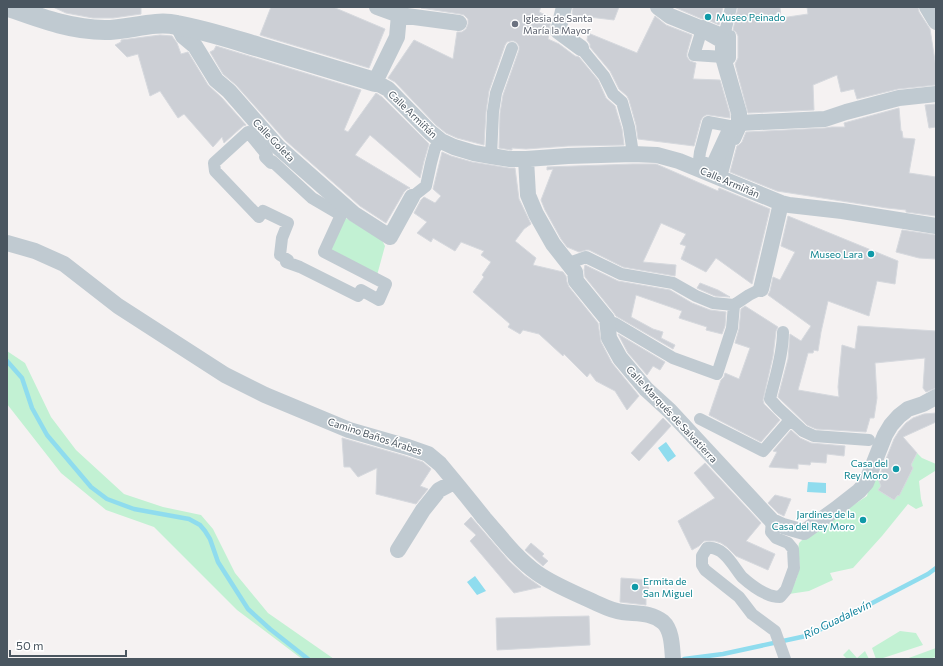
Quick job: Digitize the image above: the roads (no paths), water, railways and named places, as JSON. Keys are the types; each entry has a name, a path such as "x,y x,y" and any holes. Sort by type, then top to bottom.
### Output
{"street":[{"name":"Calle Armiñán","path":"9,7 49,21 76,28 106,30 165,23 176,24 217,34 375,82 388,90 440,141 461,149 491,156 526,159 633,154 657,155 712,170 781,203 936,226"},
{"path":"377,7 459,23"},
{"path":"564,7 558,31 581,48 604,76 613,94 622,102 629,127 633,154"},
{"path":"658,7 670,16 724,38"},
{"path":"731,7 724,38 723,56 739,112 737,125 729,132 712,170 700,160 700,152 708,122 728,126 737,125 825,119 899,98 936,94"},
{"path":"927,7 936,22"},
{"path":"375,82 397,37 398,11"},
{"name":"Calle Goleta","path":"176,24 183,36 195,46 216,80 228,91 278,147 354,214 390,237 412,197"},
{"path":"702,29 694,55 723,56"},
{"path":"491,156 493,112 496,93 512,48"},
{"path":"248,132 267,155 265,157 271,163 272,161 312,198 341,215 324,252 386,284 379,300 361,290 358,296 300,267 286,262 288,260 280,255 282,238 288,223 263,211 259,217 215,171 214,163 248,132"},
{"path":"412,197 426,186 435,148 440,141"},
{"name":"Calle Marqués de Salvatierra","path":"526,159 528,195 536,214 553,244 575,272 576,281 607,319 609,338 620,358 646,389 670,411 772,521"},
{"path":"569,263 586,257 621,274 673,283 696,296 713,303 734,305 761,289 781,203"},
{"name":"Camino Baños Árabes","path":"7,243 35,251 64,264 118,306 225,375 265,395 349,430 408,446 428,454 440,464 502,539 537,573 605,608 621,612 648,614 658,618 666,626 670,636 673,659"},
{"path":"614,324 673,358 717,374 732,328 734,305"},
{"path":"783,332 783,343 770,399 803,431 814,436 869,440"},
{"path":"785,659 775,631 752,614 739,597 705,570 702,565 702,556 707,548 715,549 730,560 742,576 752,585 775,597 780,596 786,590 794,568 794,554 793,549 788,543 776,538 771,532 772,521 804,532 836,509 859,491 866,483 884,435 899,416 908,409 923,404 936,397"},
{"path":"700,419 763,451 790,420"},
{"path":"398,550 423,510 439,490 454,482"}],"water":[{"path":"666,442 676,456 668,462 658,448"},
{"path":"808,482 826,483 826,493 807,492"},
{"path":"475,576 486,591 477,595 467,582"}],"waterway":[{"path":"7,361 22,378 32,408 47,435 91,487 107,499 134,509 189,519 200,525 210,539 218,562 248,609 270,629 308,659"},
{"name":"Río Guadalevín","path":"684,659 723,654 806,636 928,574 936,568"}],"place":[{"name":"Museo Peinado","path":"708,17"},
{"name":"Iglesia de Santa María la Mayor","path":"515,24"},
{"name":"Museo Lara","path":"871,254"},
{"name":"Casa del Rey Moro","path":"896,469"},
{"name":"Jardines de la Casa del Rey Moro","path":"863,520"},
{"name":"Ermita de San Miguel","path":"635,587"}]}
